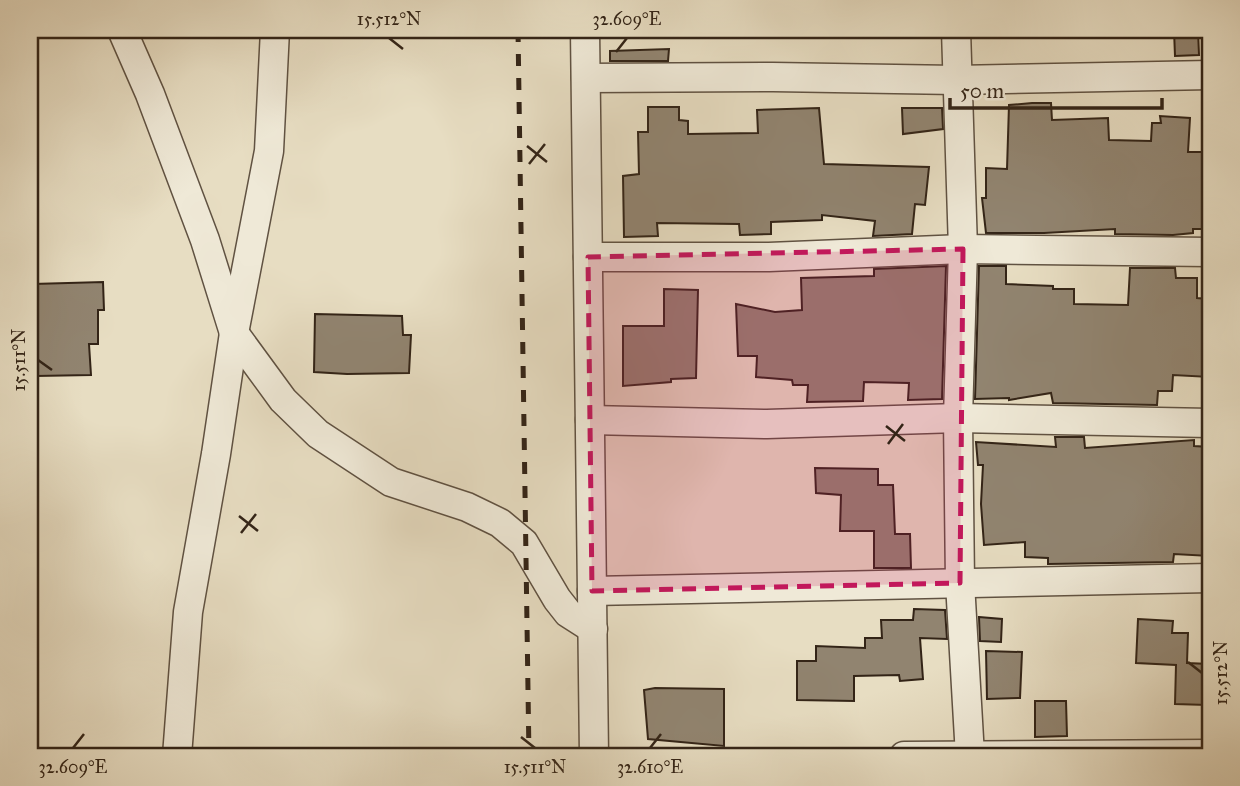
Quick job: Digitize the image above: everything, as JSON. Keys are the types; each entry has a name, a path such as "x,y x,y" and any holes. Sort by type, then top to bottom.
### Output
{"street":[{"path":"122,30 150,94 196,215 234,333 283,400 318,434 391,482 467,507 500,523 524,543 568,613 593,629"},
{"path":"177,756 188,612 234,333 270,151 275,30"},
{"path":"585,30 594,756 610,756"},
{"path":"956,30 963,249 958,418 960,583 970,756"},
{"path":"586,78 773,76 956,80 1210,75"},
{"path":"588,257 769,257 963,249 1210,252"},
{"path":"590,420 767,424 958,418 1210,423"},
{"path":"592,591 1210,579"},
{"path":"904,756 1210,754"}],"highlighted area":[{"path":"963,249 960,583 592,591 588,257"}],"building":[{"path":"1174,30 1198,30 1199,55 1175,56"},
{"path":"669,49 668,61 610,61 610,51"},
{"path":"1051,103 1052,120 1108,118 1109,140 1151,141 1152,123 1161,123 1160,116 1190,118 1188,152 1210,152 1210,229 1193,229 1193,233 1173,235 1115,234 1115,229 986,233 982,198 986,198 986,168 1007,169 1009,105"},
{"path":"648,107 679,107 679,120 688,121 688,134 758,133 757,110 819,108 824,164 929,167 925,205 915,204 912,234 873,236 875,221 822,215 822,220 771,222 771,234 740,235 739,224 657,223 658,236 624,237 623,176 639,174 638,132 648,132"},
{"path":"902,108 942,108 943,129 903,134"},
{"path":"946,266 942,399 908,400 909,383 864,382 863,401 807,402 808,385 793,385 792,380 756,377 757,356 738,356 736,304 775,312 802,310 801,278 874,276 874,269"},
{"path":"979,266 1006,266 1006,284 1074,289 1074,304 1128,305 1130,268 1175,268 1176,278 1197,278 1197,298 1208,299 1210,377 1173,375 1172,391 1158,391 1157,405 1053,403 1051,393 1009,400 975,399"},
{"path":"103,282 104,310 98,310 98,344 89,344 91,375 36,376 33,284"},
{"path":"664,289 698,290 696,378 623,386 623,326 664,326"},
{"path":"315,314 402,316 403,335 411,335 409,373 314,372"},
{"path":"1055,437 1084,437 1085,448 1194,440 1194,446 1210,447 1210,556 1174,554 1173,562 1048,564 1048,558 1025,557 1025,542 984,545 981,504 983,465 978,465 976,442 1056,447"},
{"path":"815,468 878,469 878,485 893,485 895,534 910,534 911,568 874,568 874,531 840,531 841,495 816,493"},
{"path":"914,609 945,610 947,639 920,638 923,679 900,681 899,675 854,676 854,701 797,700 797,661 816,661 816,646 865,648 865,638 882,638 881,620 913,620"},
{"path":"979,617 1002,619 1001,642 980,641"},
{"path":"1138,619 1173,621 1172,633 1188,633 1187,663 1209,664 1207,705 1175,704 1176,665 1136,663"},
{"path":"986,651 1022,652 1020,698 987,699"},
{"path":"724,689 724,746 648,739 644,690"},
{"path":"1035,701 1066,701 1067,736 1035,737"}],"railway":[{"path":"518,30 529,756"}]}
